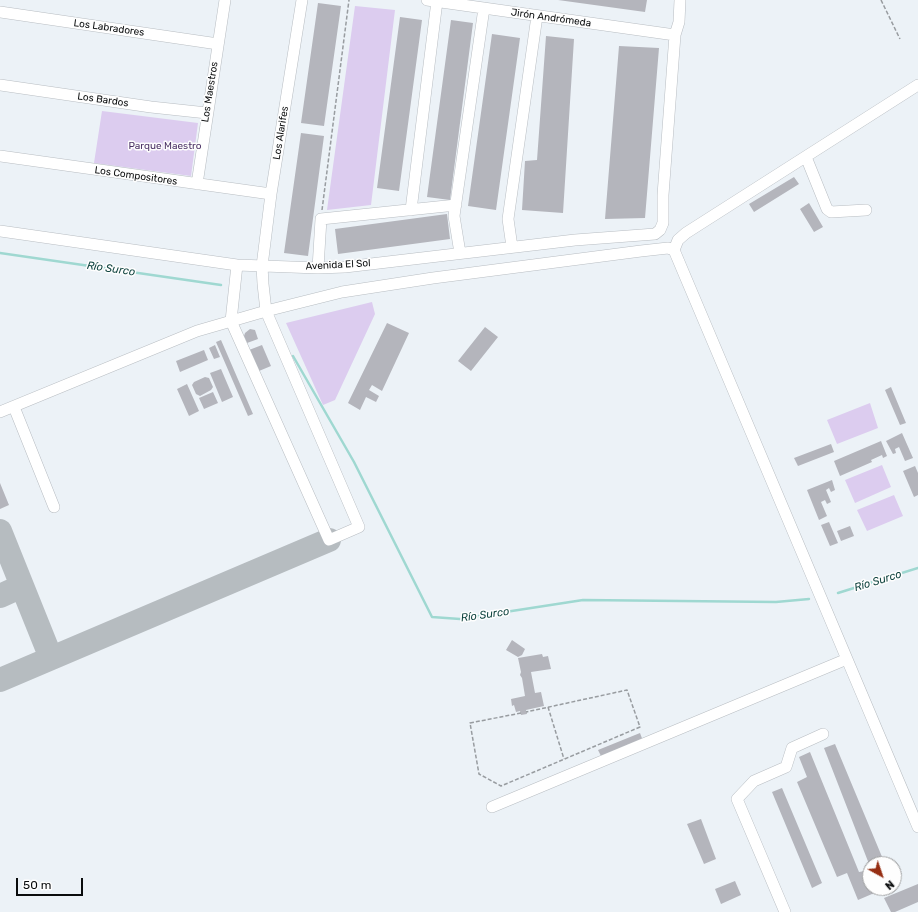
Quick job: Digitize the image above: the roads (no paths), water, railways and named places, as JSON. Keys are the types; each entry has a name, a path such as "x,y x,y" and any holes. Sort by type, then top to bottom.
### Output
{"street":[{"name":"Los Maestros","path":"197,184 225,0"},
{"name":"Los Alarifes","path":"231,321 329,540 359,527 266,310 262,266 271,194 302,0"},
{"path":"675,35 679,22 680,0"},
{"path":"411,210 432,1"},
{"name":"Jirón Andrómeda","path":"432,1 451,2 537,16 675,35"},
{"path":"460,253 454,216 484,8"},
{"name":"Los Labradores","path":"0,12 218,44"},
{"path":"512,246 508,219 537,16"},
{"name":"Avenida El Sol","path":"0,231 236,265 318,268 345,267 512,246 590,238 652,234 660,230 663,223 663,195 675,35"},
{"name":"Los Bardos","path":"0,85 151,107 207,113"},
{"path":"918,85 686,233 678,240 674,250 847,659 915,809 918,827"},
{"name":"Los Compositores","path":"0,156 271,194"},
{"path":"806,157 827,209 830,212 866,210"},
{"path":"318,268 321,220 456,205"},
{"path":"0,412 198,331 266,310 342,292 434,278 641,251 668,248 674,250"},
{"path":"231,321 236,265"},
{"path":"14,407 54,507"},
{"path":"492,807 847,659"},
{"path":"784,912 737,799 754,781 786,767 792,748 823,734"}],"waterway":[{"name":"Río Surco","path":"0,253 221,285"},
{"name":"Río Surco","path":"293,356 354,462 432,617 460,619 583,600 776,602 809,599"},
{"name":"Río Surco","path":"838,593 918,568"}],"park label":[{"name":"Parque Maestro","path":"165,146"}]}
